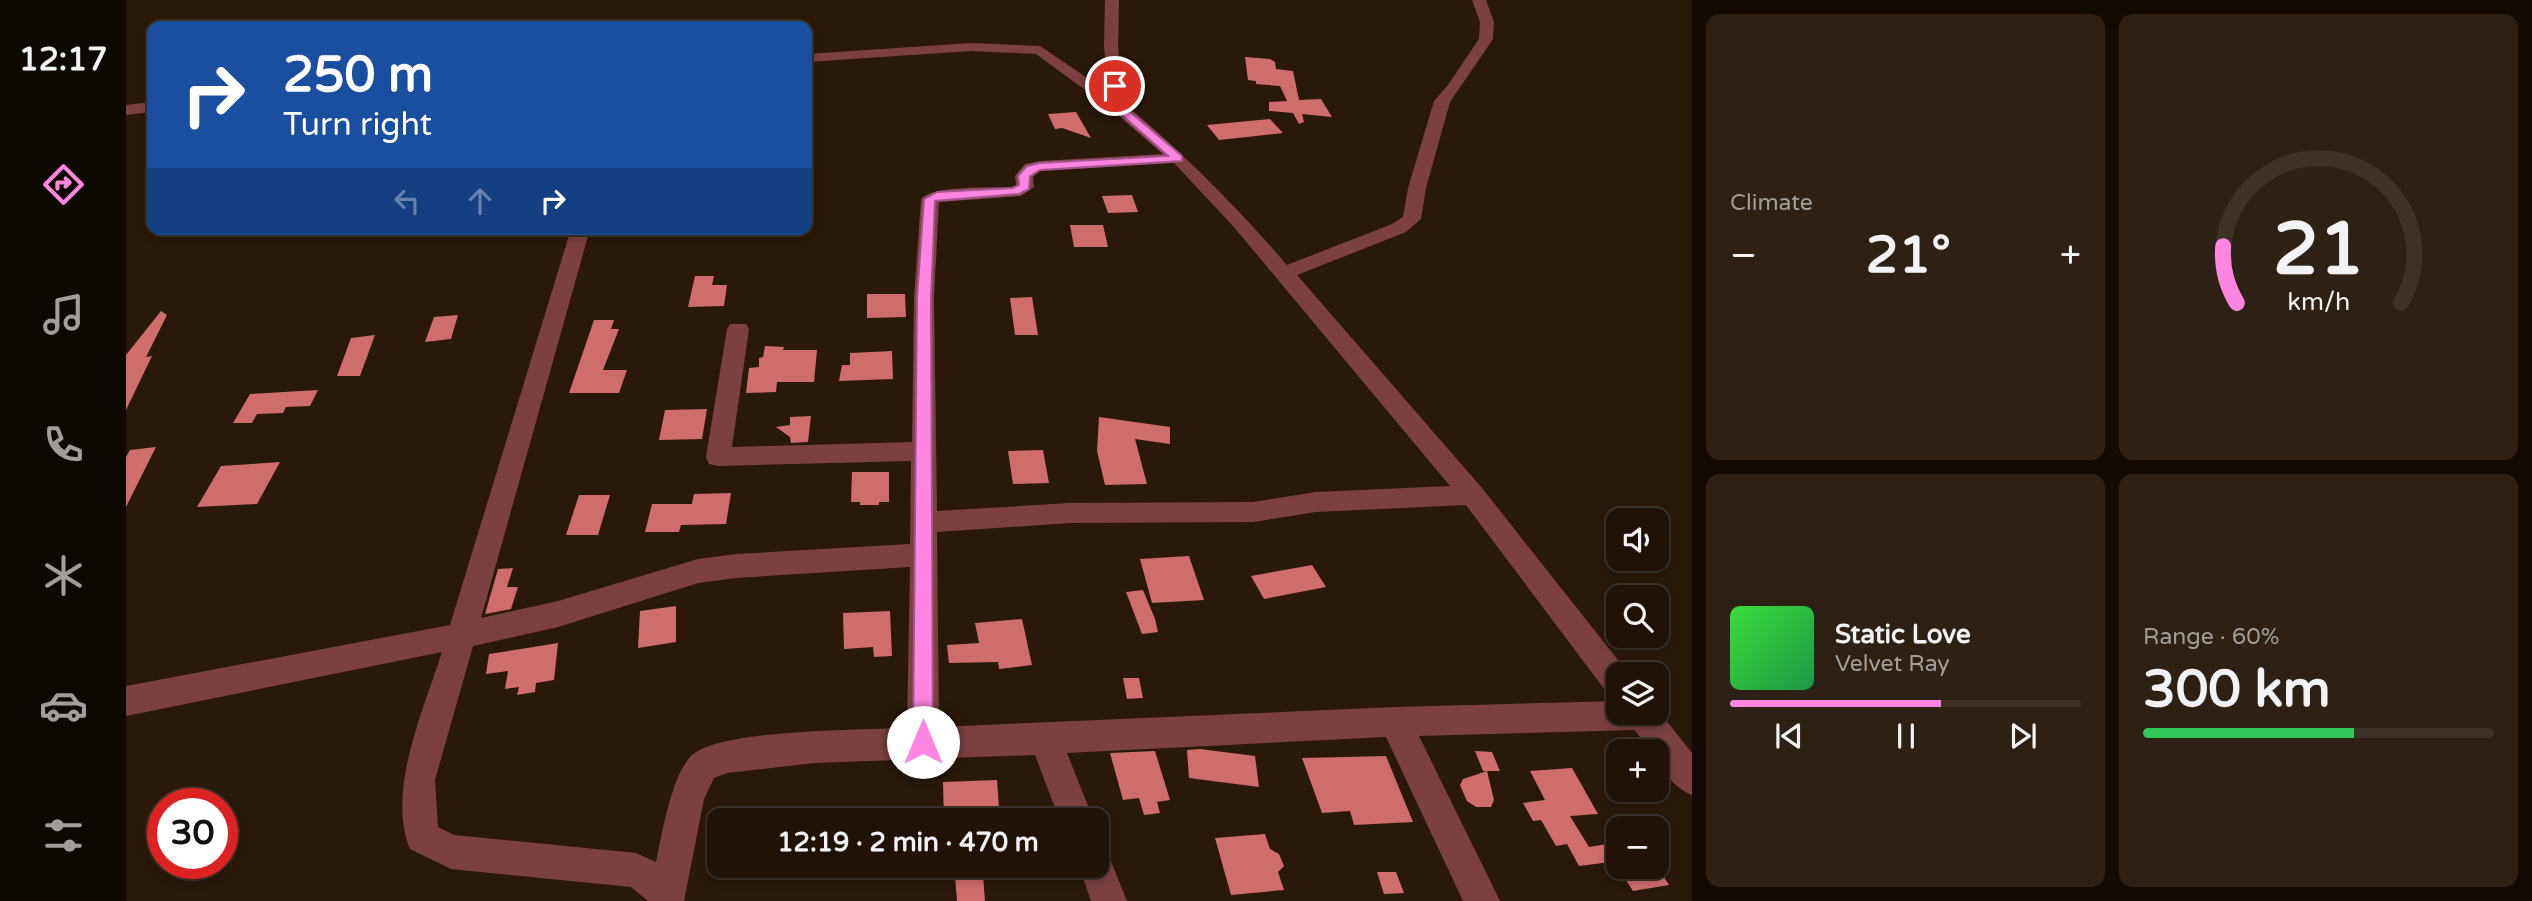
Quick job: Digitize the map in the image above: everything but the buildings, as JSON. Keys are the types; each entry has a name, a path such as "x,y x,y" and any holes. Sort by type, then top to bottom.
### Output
{"street":[{"path":"1112,0 1111,47 1117,106"},
{"path":"1284,273 1399,228 1412,219 1442,101 1454,88 1486,38 1487,22 1479,0"},
{"path":"812,58 971,47 1040,50 1117,106 1178,158 1240,222 1473,495 1606,667"},
{"path":"126,110 147,108"},
{"path":"923,742 924,298 930,199 937,195 1015,192 1025,187 1024,176 1031,168 1040,166 1178,158"},
{"path":"578,235 419,780 422,837 451,852 636,870 666,895 688,795 704,767 725,757 759,752 923,742 1606,715"},
{"path":"738,330 718,457 923,452"},
{"path":"924,522 1070,513 1253,512 1316,502 1473,495"},
{"path":"126,701 460,636 558,614 698,571 736,566 923,555"},
{"path":"1395,722 1482,901"},
{"path":"1650,725 1692,779"},
{"path":"1045,739 1072,808"},
{"path":"1100,878 1109,901"}],"route":[{"path":"923,742 924,298 930,199 937,195 1015,192 1025,187 1024,176 1031,168 1040,166 1178,158 1117,106 1115,86"}]}
